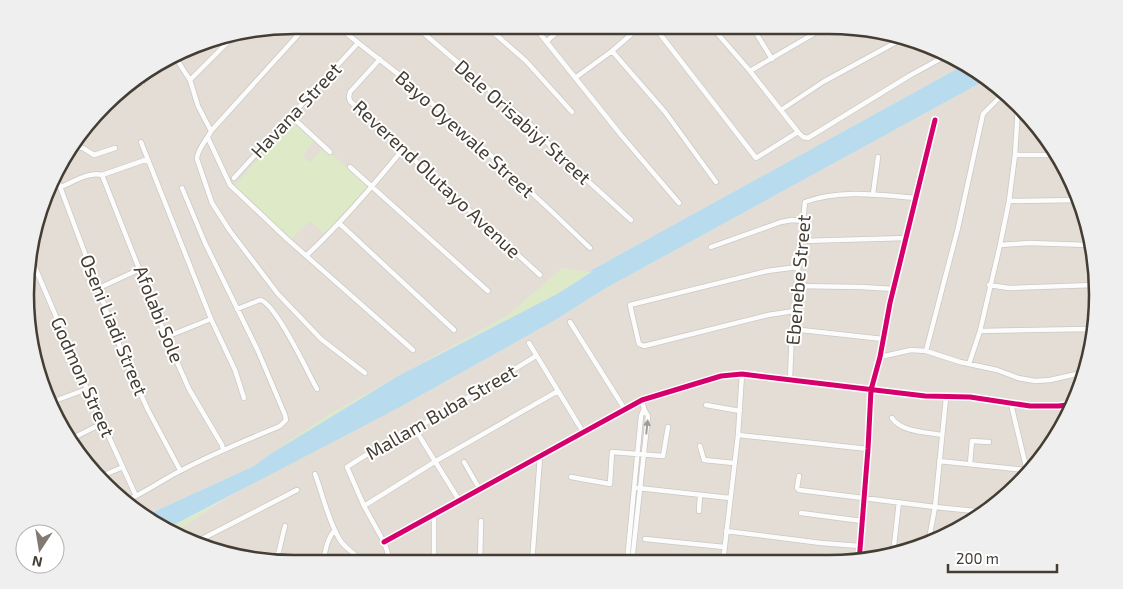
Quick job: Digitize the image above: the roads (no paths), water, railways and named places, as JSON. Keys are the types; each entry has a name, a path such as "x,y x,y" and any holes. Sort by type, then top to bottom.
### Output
{"street":[{"path":"299,34 211,131 196,159 212,203 230,231 283,299 321,339 365,373"},
{"name":"Bayo Oyewale Street","path":"347,34 380,59 494,159 590,248"},
{"name":"Dele Orisabiyi Street","path":"425,34 532,126 557,153 631,220"},
{"path":"495,34 526,61 572,112"},
{"path":"540,34 679,203"},
{"path":"546,41 555,34"},
{"path":"575,78 632,34"},
{"path":"660,34 755,157 758,157 798,132"},
{"path":"718,34 798,132 803,137 808,138 939,59"},
{"path":"757,34 772,59"},
{"path":"750,72 810,35"},
{"path":"190,80 226,43"},
{"path":"781,110 823,82 895,43"},
{"name":"Havana Street","path":"234,178 358,44"},
{"path":"612,51 665,112 716,182"},
{"name":"Reverend Olutayo Avenue","path":"380,59 351,90 350,101 540,275"},
{"path":"178,62 190,80 198,106 211,131"},
{"path":"926,351 958,228 984,114 1000,98"},
{"path":"969,364 980,331 1009,201 1018,115"},
{"path":"291,116 330,152"},
{"path":"860,553 865,498 871,390 935,120"},
{"path":"208,138 230,185 286,238 413,350"},
{"path":"141,142 211,320 235,370 244,398"},
{"path":"80,148 94,155 115,148"},
{"path":"307,256 372,187 403,149"},
{"path":"1015,155 1048,155"},
{"path":"873,194 878,157"},
{"path":"61,186 88,176 102,175 148,159"},
{"path":"350,167 488,291"},
{"name":"Afolabi Sole","path":"102,175 166,337 189,389 214,430 223,449"},
{"name":"Oseni Liadi Street","path":"59,183 123,355 148,410 180,470"},
{"path":"132,498 180,470 223,449 280,426 286,420 258,351 205,243 182,188"},
{"name":"Ebenebe Street","path":"790,379 792,330 805,202 838,195 873,194 916,198"},
{"path":"1009,201 1071,200"},
{"path":"711,247 781,222 792,220 804,221"},
{"path":"339,223 454,330"},
{"path":"802,241 907,238"},
{"path":"1000,245 1029,243 1084,246"},
{"path":"794,311 768,315 644,346 639,344 630,305 768,271 798,267"},
{"name":"Godmon Street","path":"35,268 87,389 136,496"},
{"path":"99,288 140,270"},
{"path":"989,285 1009,288 1089,285"},
{"path":"796,286 894,289"},
{"path":"237,310 260,300 266,302 279,319 317,389"},
{"path":"166,337 211,320"},
{"path":"570,322 624,408"},
{"path":"792,330 883,339"},
{"path":"980,331 1087,330"},
{"path":"529,343 583,432"},
{"path":"880,357 911,350 926,351 997,370 1018,378 1035,381 1050,380 1076,374"},
{"name":"Mallam Buba Street","path":"364,506 346,468 385,443 415,429 536,356"},
{"path":"724,555 738,434 742,374"},
{"path":"384,542 479,488 540,457 624,408 642,400 721,376 742,374 946,398 970,397 1012,404 1064,405"},
{"path":"57,400 87,389"},
{"path":"388,555 384,542 364,506 436,461 558,391"},
{"path":"930,534 935,507 946,398"},
{"path":"628,555 637,488 645,454 648,416 642,400"},
{"path":"1012,404 1026,465"},
{"path":"706,405 740,411"},
{"path":"632,555 638,453 641,416 644,409"},
{"path":"892,418 896,424 907,428 942,435"},
{"path":"76,436 103,423"},
{"path":"571,477 610,484 612,452 663,456 668,427"},
{"path":"415,429 459,500"},
{"path":"738,434 868,449"},
{"path":"970,464 972,441 989,442"},
{"path":"700,446 704,460 734,463"},
{"path":"533,555 540,457"},
{"path":"939,461 1020,471"},
{"path":"464,462 479,488"},
{"path":"106,475 123,467"},
{"path":"315,474 335,530 345,548 356,555"},
{"path":"799,476 797,488 799,490 973,511"},
{"path":"637,488 730,498"},
{"path":"203,538 297,490"},
{"path":"699,511 700,495"},
{"path":"895,546 899,502"},
{"path":"801,513 862,521"},
{"path":"434,514 434,555"},
{"path":"480,555 481,521"},
{"path":"278,554 285,526"},
{"path":"326,555 328,542 335,530"},
{"path":"726,531 821,544 860,546"},
{"path":"645,539 724,548"}],"water":[{"path":"958,68 980,83 606,288 552,322 400,407 174,525 152,513 254,466 398,376 557,294 593,271 588,272"}]}
